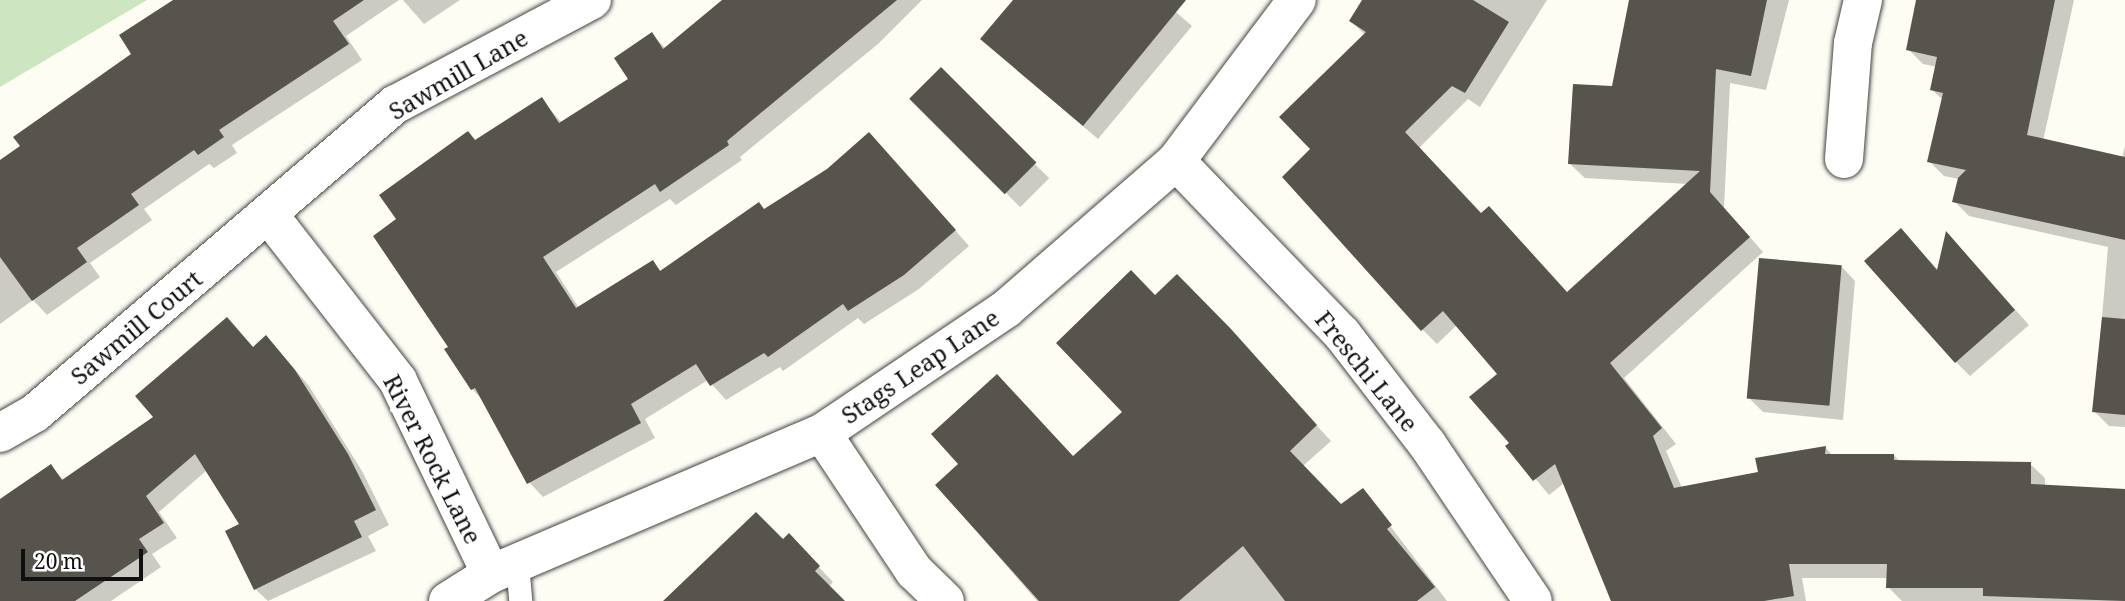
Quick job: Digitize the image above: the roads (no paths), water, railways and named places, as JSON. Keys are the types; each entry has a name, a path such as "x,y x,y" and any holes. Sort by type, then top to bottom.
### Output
{"street":[{"name":"Sawmill Lane","path":"268,215 396,104 592,0"},
{"name":"Stags Leap Lane","path":"448,601 504,568 822,433 1007,308 1175,161 1297,0"},
{"path":"1844,159 1853,43 1863,0"},
{"name":"Freschi Lane","path":"1175,161 1342,334 1427,444 1533,601"},
{"name":"Sawmill Court","path":"0,433 35,413 268,215"},
{"name":"River Rock Lane","path":"268,215 398,381 504,568"},
{"path":"822,433 914,571 944,601"}],"lane":[{"path":"504,568 520,601"}]}
